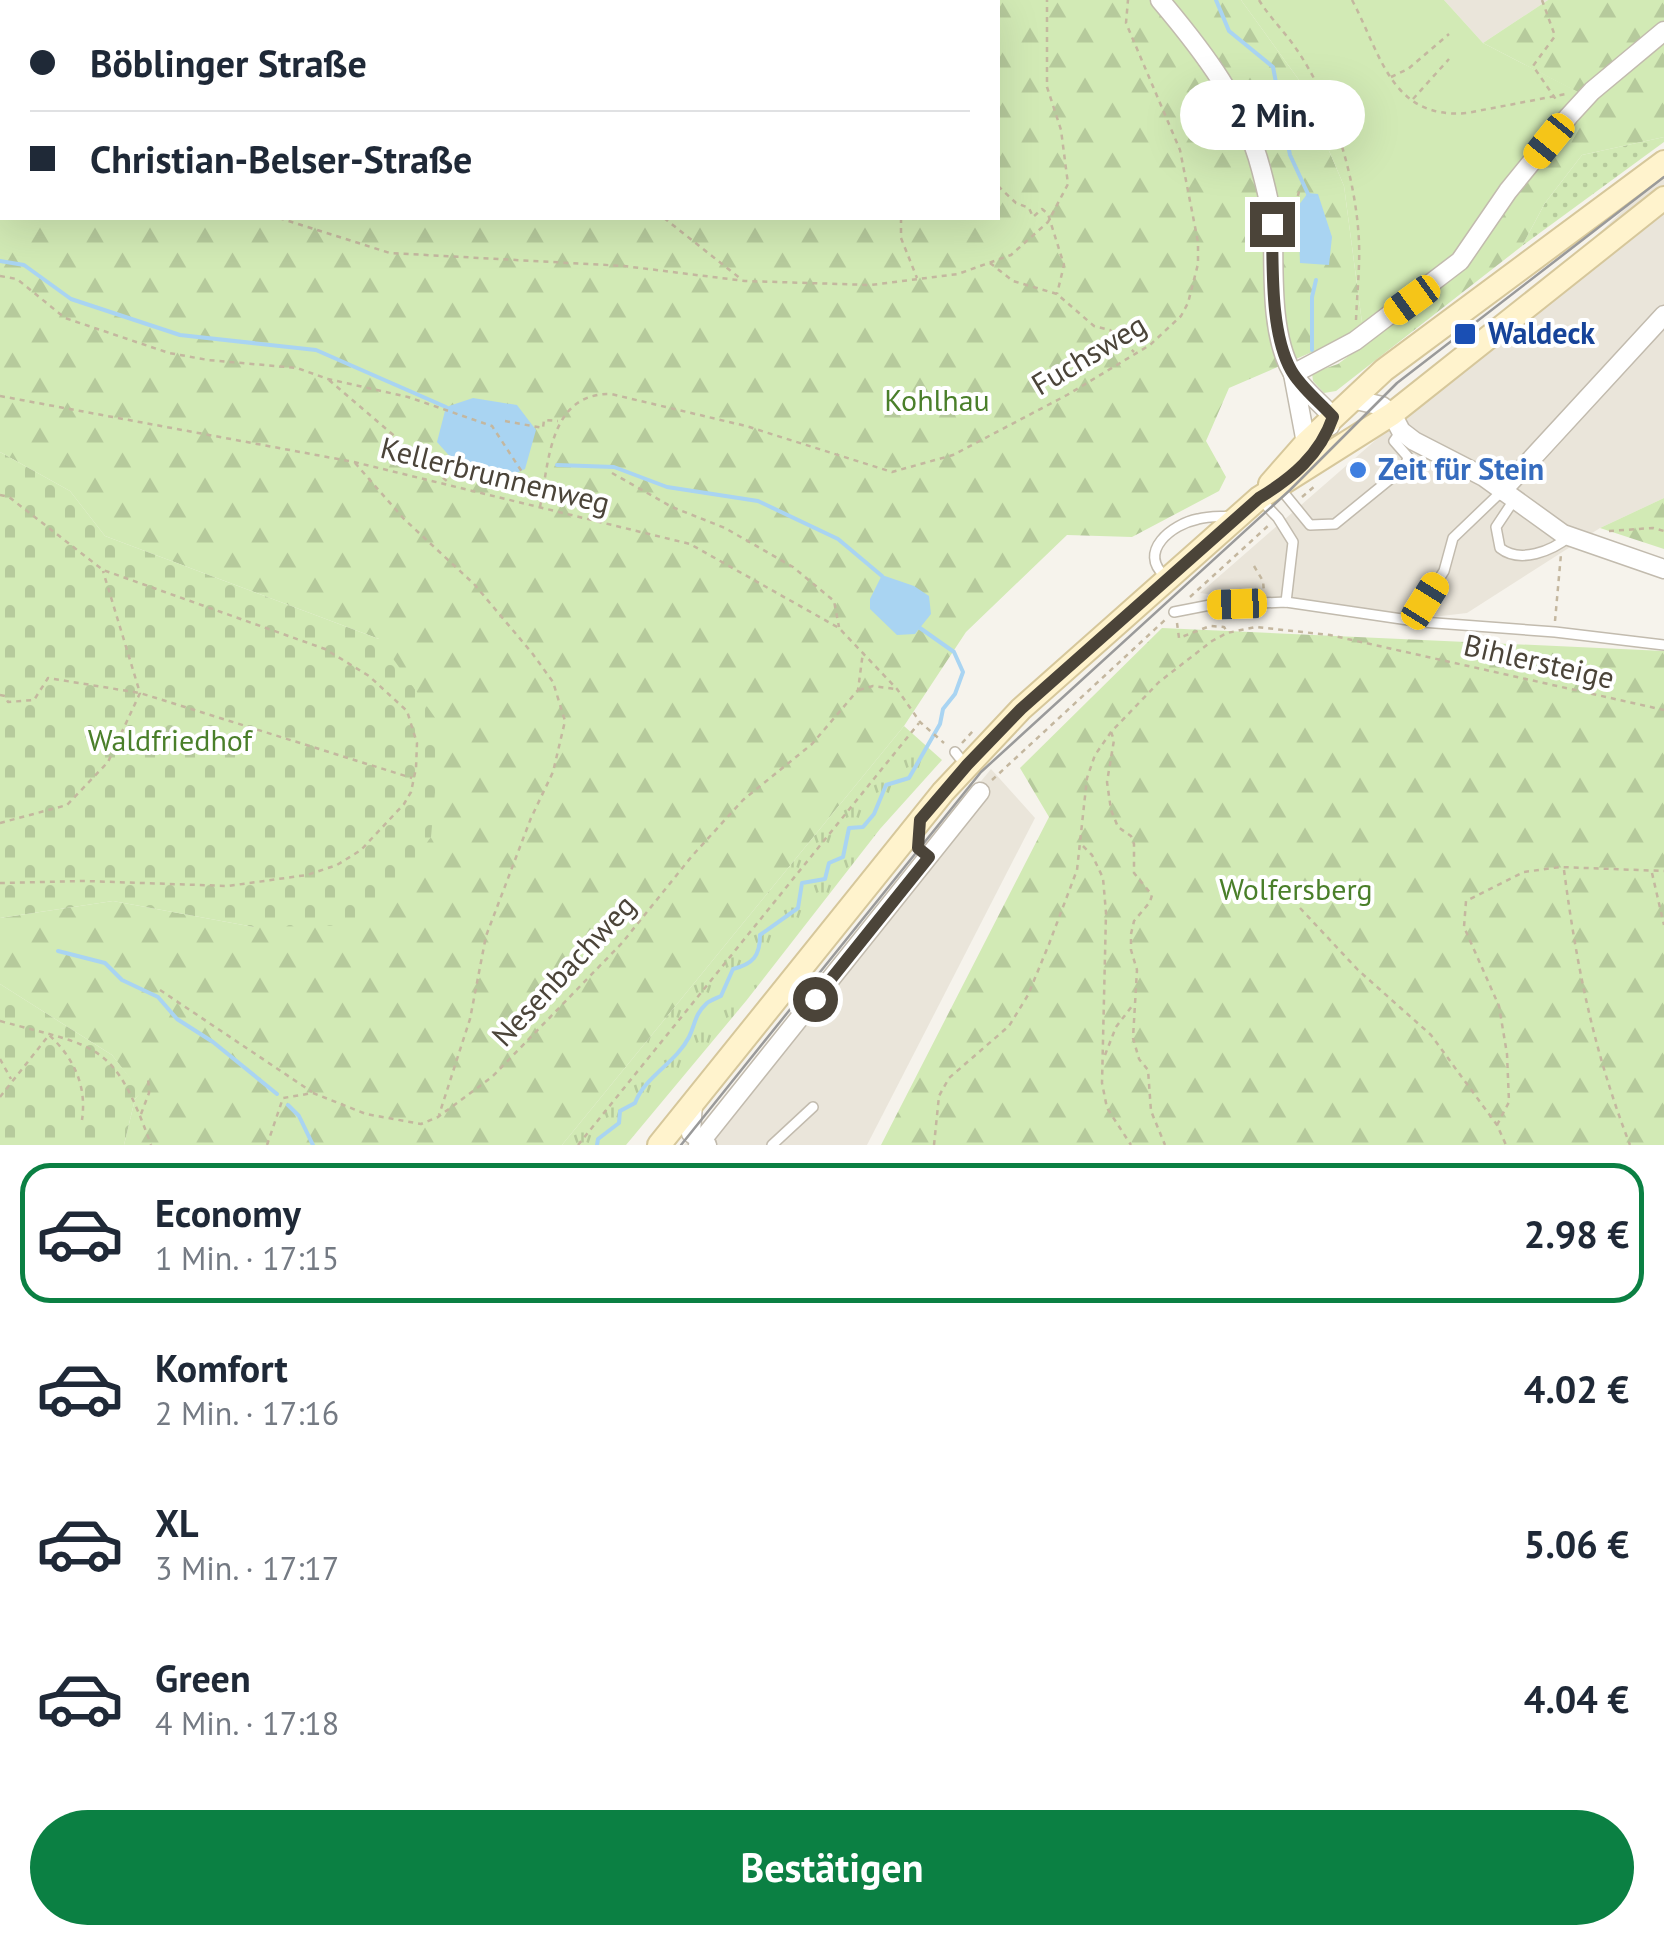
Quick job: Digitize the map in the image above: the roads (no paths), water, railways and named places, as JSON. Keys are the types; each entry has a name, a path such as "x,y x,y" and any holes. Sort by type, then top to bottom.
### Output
{"main road":[{"path":"1282,491 1306,444 1384,370 1664,162"},
{"path":"657,1143 920,820 1021,709 1240,516 1282,491 1356,435 1392,424 1664,198"},
{"path":"657,1143 952,750 1021,709"}],"street":[{"path":"1160,0 1197,44 1235,101 1261,166 1272,224 1273,284 1284,356 1293,374 1306,444"},
{"path":"1293,374 1355,341 1460,261 1508,191 1592,90 1664,31"},
{"path":"1508,496 1664,315"},
{"path":"1282,491 1323,442 1333,417 1293,374"},
{"path":"1352,400 1375,402 1392,424 1484,477 1566,540 1664,568"},
{"path":"699,1141 924,852 980,792"},
{"path":"920,820 924,852"},
{"path":"893,856 924,852"},
{"path":"692,1103 699,1141"}],"lane":[{"path":"1282,491 1310,525 1336,524 1405,466 1408,456 1394,441 1392,424"},
{"path":"1282,491 1278,518 1293,542 1286,602"},
{"path":"1508,496 1496,527 1500,548 1516,557 1566,540"},
{"path":"1425,601 1444,571 1454,538 1508,496"},
{"path":"1170,579 1154,560 1154,549 1160,540 1197,518 1240,516"},
{"path":"1174,612 1210,605 1286,602 1422,622 1664,645"},
{"path":"772,1145 813,1106"},
{"path":"657,1143 699,1141"}],"water":[{"path":"1308,193 1318,194 1332,237 1329,265 1300,263 1298,206"},
{"path":"473,398 517,405 536,430 525,469 497,482 462,470 437,442 446,407"},
{"path":"882,575 914,586 929,596 931,614 915,634 897,635 870,609 870,599"}],"waterway":[{"path":"1216,0 1229,31 1273,67 1290,155 1309,196"},
{"path":"0,261 24,265 71,299 180,335 316,350 446,407"},
{"path":"1312,350 1312,297 1316,280"},
{"path":"557,465 614,467 667,487 758,501 838,539 882,576"},
{"path":"597,1145 598,1139 619,1123 620,1111 635,1103 646,1085 683,1046 700,1011 721,996 733,969 754,958 760,935 798,908 802,883 825,879 829,863 843,857 849,828 863,827 874,814 886,785 909,778 940,724 943,709 955,694 963,672 954,652 920,628"},
{"path":"58,951 105,963 122,980 158,997 177,1019 213,1042 277,1094"},
{"path":"288,1105 299,1116 313,1145"}],"tram line":[{"path":"681,1145 981,772 1290,490 1397,383 1664,177"}],"place":[{"name":"Waldeck","path":"1465,334"},
{"name":"Zeit für Stein","path":"1358,470"}],"park label":[{"name":"Kohlhau","path":"937,401"},
{"name":"Waldfriedhof","path":"170,741"},
{"name":"Wolfersberg","path":"1296,890"}]}
